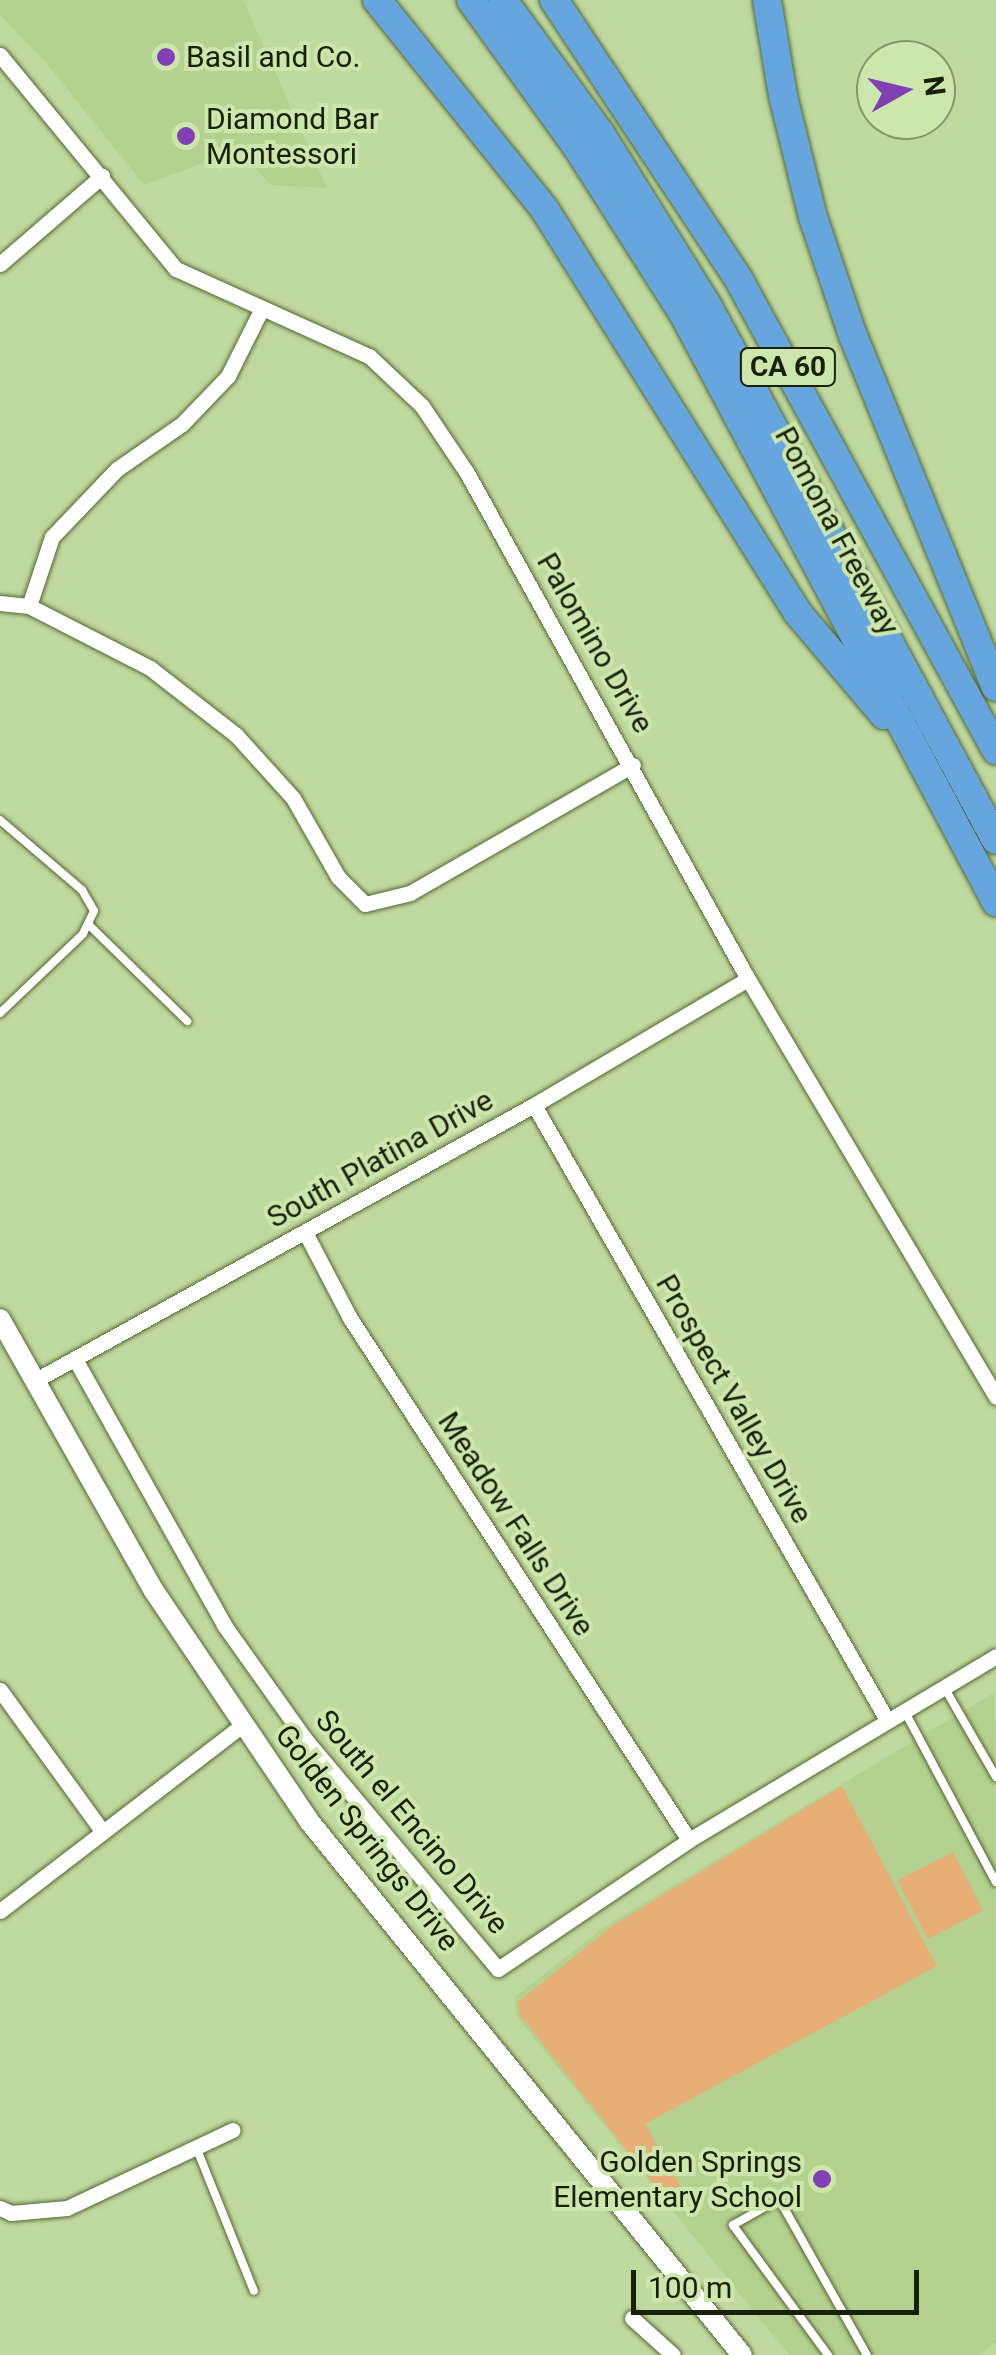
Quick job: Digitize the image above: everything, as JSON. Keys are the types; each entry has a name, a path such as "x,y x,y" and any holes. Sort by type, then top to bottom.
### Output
{"highway":[{"path":"376,0 545,210 797,612 915,753"},
{"name":"Pomona Freeway","path":"472,0 577,147 684,315 996,902"},
{"path":"503,0 600,133 698,288 996,840"},
{"path":"519,0 610,126 718,294 996,809"},
{"name":"Pomona Freeway","path":"554,0 739,280 996,750"},
{"path":"767,0 783,96 813,217 852,333 996,687"}],"main road":[{"name":"Golden Springs Drive","path":"0,1319 154,1592 309,1821 742,2355"}],"street":[{"name":"Palomino Drive","path":"0,55 6,72 102,176 176,268 369,356 422,406 467,473 748,979 996,1397"},
{"path":"0,264 102,176"},
{"path":"28,606 52,537 117,469 182,424 228,376 261,310"},
{"path":"0,603 28,606 150,668 236,735 293,798 338,877 365,904 410,893 633,766"},
{"name":"South Platina Drive","path":"34,1381 534,1105 748,979"},
{"name":"Prospect Valley Drive","path":"534,1105 887,1720"},
{"name":"Meadow Falls Drive","path":"305,1232 350,1318 689,1840"},
{"name":"South el Encino Drive","path":"75,1359 224,1624 305,1740 498,1970 689,1840 996,1656"},
{"path":"0,1690 102,1830"},
{"path":"0,1911 242,1725"},
{"path":"0,2208 11,2213 66,2208 233,2130"},
{"path":"632,2318 673,2355"}],"lane":[{"path":"0,820 82,890 94,911 84,934 0,1014"},
{"path":"88,924 188,1022"},
{"path":"944,1687 996,1777"},
{"path":"904,1710 996,1882"},
{"path":"196,2148 254,2292"},
{"path":"828,2355 733,2225 779,2199 865,2352 850,2355"}],"shaded area":[{"path":"0,0 243,0 327,188 271,185 238,150 144,185 44,60 0,15"},
{"name":"Golden Springs Elementary School","path":"995,1692 996,2342 980,2355 789,2355 517,2017 515,1997 604,1927"},
{"path":"842,1786 937,1966 645,2124 682,2189 666,2200 520,2015 518,2002 612,1926"},
{"path":"953,1852 983,1911 928,1939 898,1880"}],"place":[{"name":"Basil and Co.","path":"166,57"},
{"name":"Diamond Bar Montessori","path":"186,136"},
{"name":"Golden Springs Elementary School","path":"822,2179"}]}
